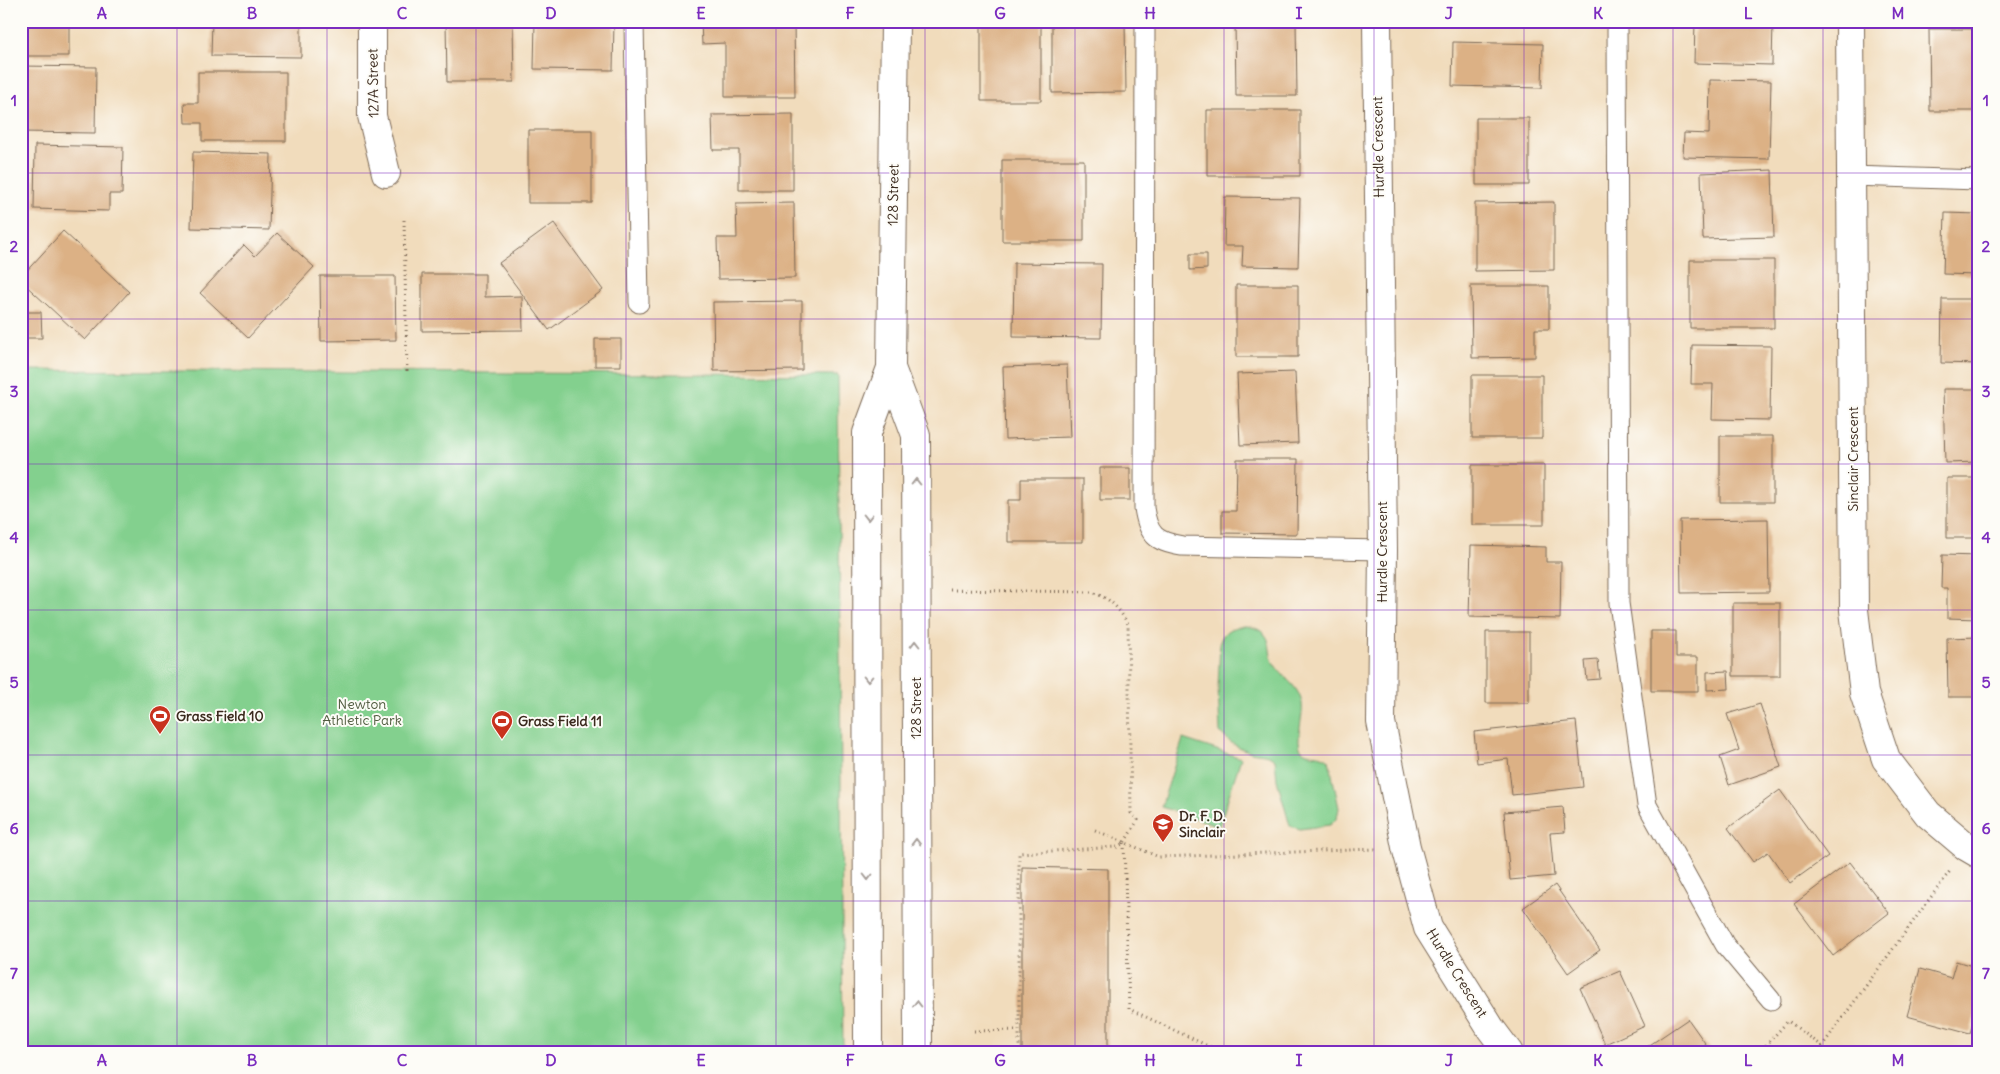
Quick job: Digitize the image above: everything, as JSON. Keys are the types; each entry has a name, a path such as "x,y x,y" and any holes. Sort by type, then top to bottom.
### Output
{"street":[{"name":"127A Street","path":"372,21 372,116 386,173"},
{"name":"128 Street","path":"868,1053 868,433 891,368 895,21"},
{"name":"Hurdle Crescent","path":"1377,21 1383,550 1382,722 1406,847 1428,928 1491,1029 1509,1053"},
{"name":"Sinclair Crescent","path":"1850,21 1854,610 1864,693 1886,759 1928,814 1966,847 1979,854"},
{"name":"128 Street","path":"891,368 916,435 918,1053"}],"lane":[{"path":"634,21 639,303"},
{"path":"1145,21 1144,508 1146,523 1153,535 1164,543 1182,546 1383,550"},
{"path":"1617,21 1619,603 1647,805 1725,945 1771,1000"},
{"path":"1851,176 1979,180"}],"path":[{"path":"404,220 407,372"},
{"path":"950,590 1092,592 1107,597 1117,605 1128,624 1130,813 1138,820 1124,843 1117,847 1019,853 1019,1053"},
{"path":"1095,830 1159,857 1377,849"},
{"path":"1124,843 1129,1009 1223,1053"},
{"path":"1759,1053 1788,1021 1822,1046 1831,1031 1952,869"},
{"path":"974,1031 1019,1030"}],"green space":[{"name":"Newton Athletic Park","path":"21,370 838,375 843,1053 21,1053"},
{"path":"1246,626 1259,630 1266,636 1273,662 1300,696 1302,708 1299,745 1301,749 1307,753 1322,756 1329,760 1339,808 1337,818 1330,825 1300,829 1290,826 1277,780 1275,759 1238,747 1220,732 1218,688 1220,642 1227,631"},
{"path":"1183,739 1241,758 1219,826 1161,807"}],"building":[{"path":"21,21 69,21 69,56 21,56"},
{"path":"212,21 301,21 301,57 211,56"},
{"path":"446,21 513,21 514,82 447,82"},
{"path":"535,21 614,21 613,70 534,69"},
{"path":"701,21 794,21 795,97 725,97 725,43 702,44"},
{"path":"981,21 1041,21 1041,101 981,101"},
{"path":"1052,21 1125,21 1126,92 1052,93"},
{"path":"1235,21 1296,21 1297,96 1236,96"},
{"path":"1695,21 1773,21 1772,65 1694,63"},
{"path":"1929,29 1979,29 1979,111 1930,111"},
{"path":"1453,42 1543,44 1542,88 1452,86"},
{"path":"21,66 96,67 95,133 21,132"},
{"path":"198,72 286,72 286,141 202,141 202,123 185,123 184,103 198,103"},
{"path":"1710,80 1771,81 1769,159 1683,157 1684,133 1709,134"},
{"path":"1207,110 1300,110 1300,176 1207,176"},
{"path":"793,114 793,190 739,190 739,150 713,150 712,115"},
{"path":"1476,118 1529,118 1529,185 1476,185"},
{"path":"528,130 592,130 592,203 528,203"},
{"path":"35,145 123,147 122,194 109,194 109,211 34,209"},
{"path":"193,152 271,154 269,230 191,228"},
{"path":"1002,160 1084,160 1084,241 1002,241"},
{"path":"1772,170 1774,237 1703,239 1701,173"},
{"path":"1225,197 1300,198 1298,267 1242,266 1243,246 1224,246"},
{"path":"1554,202 1554,270 1475,271 1475,203"},
{"path":"794,203 795,278 718,279 717,238 737,238 736,204"},
{"path":"1945,213 1979,214 1979,275 1943,274"},
{"path":"554,223 603,290 549,330 499,263"},
{"path":"63,231 129,292 85,340 21,281 21,277"},
{"path":"277,233 314,267 248,338 200,293 244,245 255,256"},
{"path":"1190,254 1207,254 1207,269 1190,270"},
{"path":"1690,260 1774,260 1774,328 1690,328"},
{"path":"1014,263 1102,264 1101,338 1013,337"},
{"path":"422,274 485,274 485,297 522,296 523,330 422,331"},
{"path":"320,276 395,276 396,340 321,341"},
{"path":"1236,285 1298,285 1298,357 1236,357"},
{"path":"1471,286 1549,286 1549,329 1535,329 1535,357 1472,358"},
{"path":"21,299 23,299 24,312 41,312 42,338 21,338"},
{"path":"1942,299 1979,299 1979,364 1941,363"},
{"path":"802,301 802,370 714,371 713,302"},
{"path":"595,339 621,339 621,366 595,366"},
{"path":"1692,345 1771,346 1770,420 1712,419 1713,384 1691,384"},
{"path":"1067,365 1070,437 1005,439 1003,367"},
{"path":"1295,372 1298,443 1240,445 1237,374"},
{"path":"1472,375 1542,375 1542,438 1472,438"},
{"path":"1943,389 1979,389 1979,462 1945,463"},
{"path":"1720,436 1773,436 1773,502 1720,502"},
{"path":"1237,459 1298,459 1297,534 1222,533 1222,511 1236,511"},
{"path":"1472,465 1544,465 1544,525 1472,525"},
{"path":"1100,468 1130,468 1130,500 1100,500"},
{"path":"1947,478 1979,478 1979,538 1947,538"},
{"path":"1021,479 1083,479 1083,542 1008,542 1008,500 1021,500"},
{"path":"1768,519 1769,592 1681,593 1680,520"},
{"path":"1471,545 1546,547 1546,562 1561,562 1560,619 1469,617"},
{"path":"1942,555 1979,556 1979,619 1947,618 1947,588 1941,588"},
{"path":"1733,603 1780,603 1780,676 1733,676"},
{"path":"1651,631 1676,631 1676,657 1698,657 1698,691 1651,691"},
{"path":"1486,632 1529,632 1529,703 1486,703"},
{"path":"1979,637 1979,697 1948,697 1947,638"},
{"path":"1598,660 1600,679 1587,680 1585,661"},
{"path":"1728,671 1729,689 1707,690 1707,672"},
{"path":"1760,704 1781,767 1729,785 1720,757 1739,750 1727,714"},
{"path":"1576,721 1583,787 1512,795 1508,759 1477,763 1474,732"},
{"path":"1780,790 1828,856 1790,883 1768,852 1753,862 1728,828"},
{"path":"1563,807 1565,832 1550,833 1554,876 1510,880 1504,812"},
{"path":"1850,862 1889,913 1833,956 1794,904"},
{"path":"1022,867 1108,869 1108,1053 1022,1053"},
{"path":"1555,885 1600,950 1568,973 1523,908"},
{"path":"1956,961 1979,968 1979,1001 1970,1033 1907,1016 1920,969 1951,978"},
{"path":"1620,971 1645,1026 1605,1044 1580,988"},
{"path":"1688,1019 1712,1053 1638,1053"}],"place":[{"name":"Grass Field 10","path":"160,735"},
{"name":"Grass Field 11","path":"502,740"},
{"name":"Dr. F. D. Sinclair","path":"1163,843"}]}
